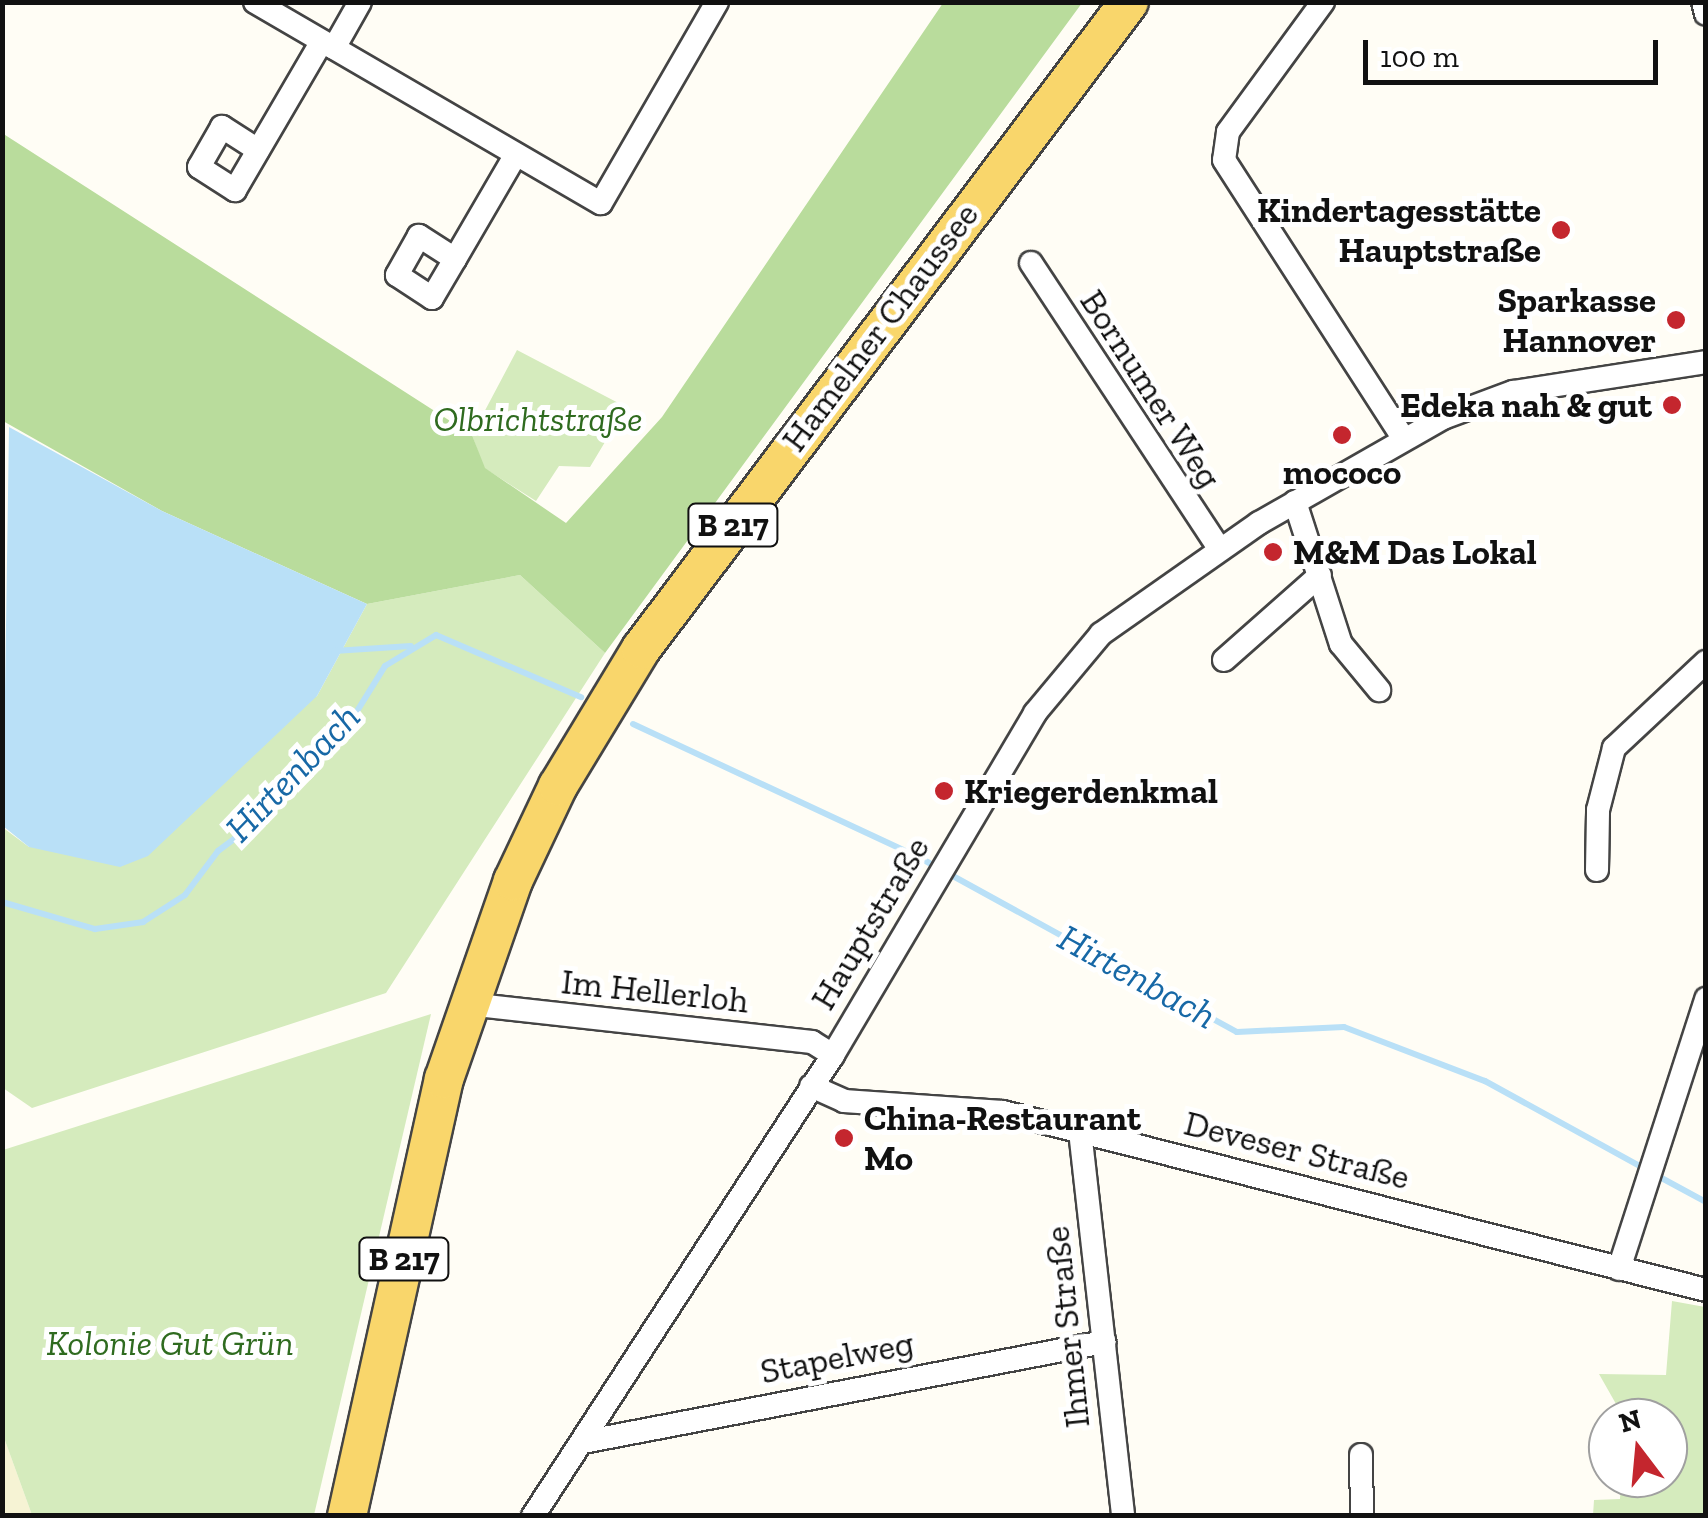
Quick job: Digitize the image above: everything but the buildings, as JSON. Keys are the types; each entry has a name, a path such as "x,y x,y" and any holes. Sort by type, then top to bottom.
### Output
{"main road":[{"name":"Hamelner Chaussee","path":"1061,84 1111,2"},
{"name":"Hamelner Chaussee","path":"346,1516 468,1004 558,786 640,649 1061,84 1128,2"}],"street":[{"path":"255,2 601,203 716,2"},
{"path":"258,150 360,2"},
{"path":"1323,2 1228,132 1224,160 1404,439"},
{"path":"1703,2 1706,14"},
{"path":"456,258 516,154"},
{"name":"Bornumer Weg","path":"1031,263 1220,548"},
{"name":"Hauptstraße","path":"534,1516 832,1055 1035,713 1101,634 1220,548 1404,439 1513,392 1706,362"},
{"path":"1295,502 1341,644 1379,690"},
{"path":"1224,660 1320,575"},
{"path":"1597,870 1598,810 1614,748 1706,662"},
{"path":"1620,1269 1652,1182 1706,999"},
{"name":"Im Hellerloh","path":"468,1004 812,1042 832,1055"},
{"name":"Deveser Straße","path":"811,1086 844,1101 1003,1112 1706,1290"},
{"name":"Ihmer Straße","path":"1080,1132 1123,1516"},
{"name":"Stapelweg","path":"583,1442 1104,1342"},
{"path":"1361,1454 1362,1516"}],"shaded area":[{"path":"3,1435 32,1515 3,1515"}],"green space":[{"path":"943,3 1082,3 605,653 520,575 367,604 162,511 3,421 2,133 472,435 485,468 566,523 662,417"},
{"name":"Olbrichtstraße","path":"517,350 626,407 590,467 559,466 536,501 484,468 472,435"},
{"path":"520,575 605,653 386,993 32,1108 3,1088 2,827 29,847 317,696 367,604"},
{"name":"Kolonie Gut Grün","path":"431,1014 314,1515 32,1515 3,1435 3,1150"},
{"path":"1672,1301 1705,1307 1705,1515 1593,1515 1594,1500 1688,1498 1688,1398 1613,1398 1599,1374 1666,1375"}],"water":[{"path":"9,427 162,511 367,604 317,696 148,856 120,867 29,847 3,826"}],"waterway":[{"name":"Hirtenbach","path":"2,902 95,929 143,922 185,895 218,851 258,821 284,778 354,716 385,666 436,635 581,697"},
{"path":"334,651 411,646"},
{"name":"Hirtenbach","path":"633,724 922,859 1237,1032 1344,1027 1485,1081 1645,1169"},
{"name":"Hirtenbach","path":"1656,1175 1706,1202"}],"place":[{"name":"Kindertagesstätte Hauptstraße","path":"1561,230"},
{"name":"Sparkasse Hannover","path":"1676,320"},
{"name":"Edeka nah & gut","path":"1672,405"},
{"name":"mococo","path":"1342,435"},
{"name":"M&M Das Lokal","path":"1273,552"},
{"name":"Kriegerdenkmal","path":"944,791"},
{"name":"China-Restaurant Mo","path":"844,1138"}]}
